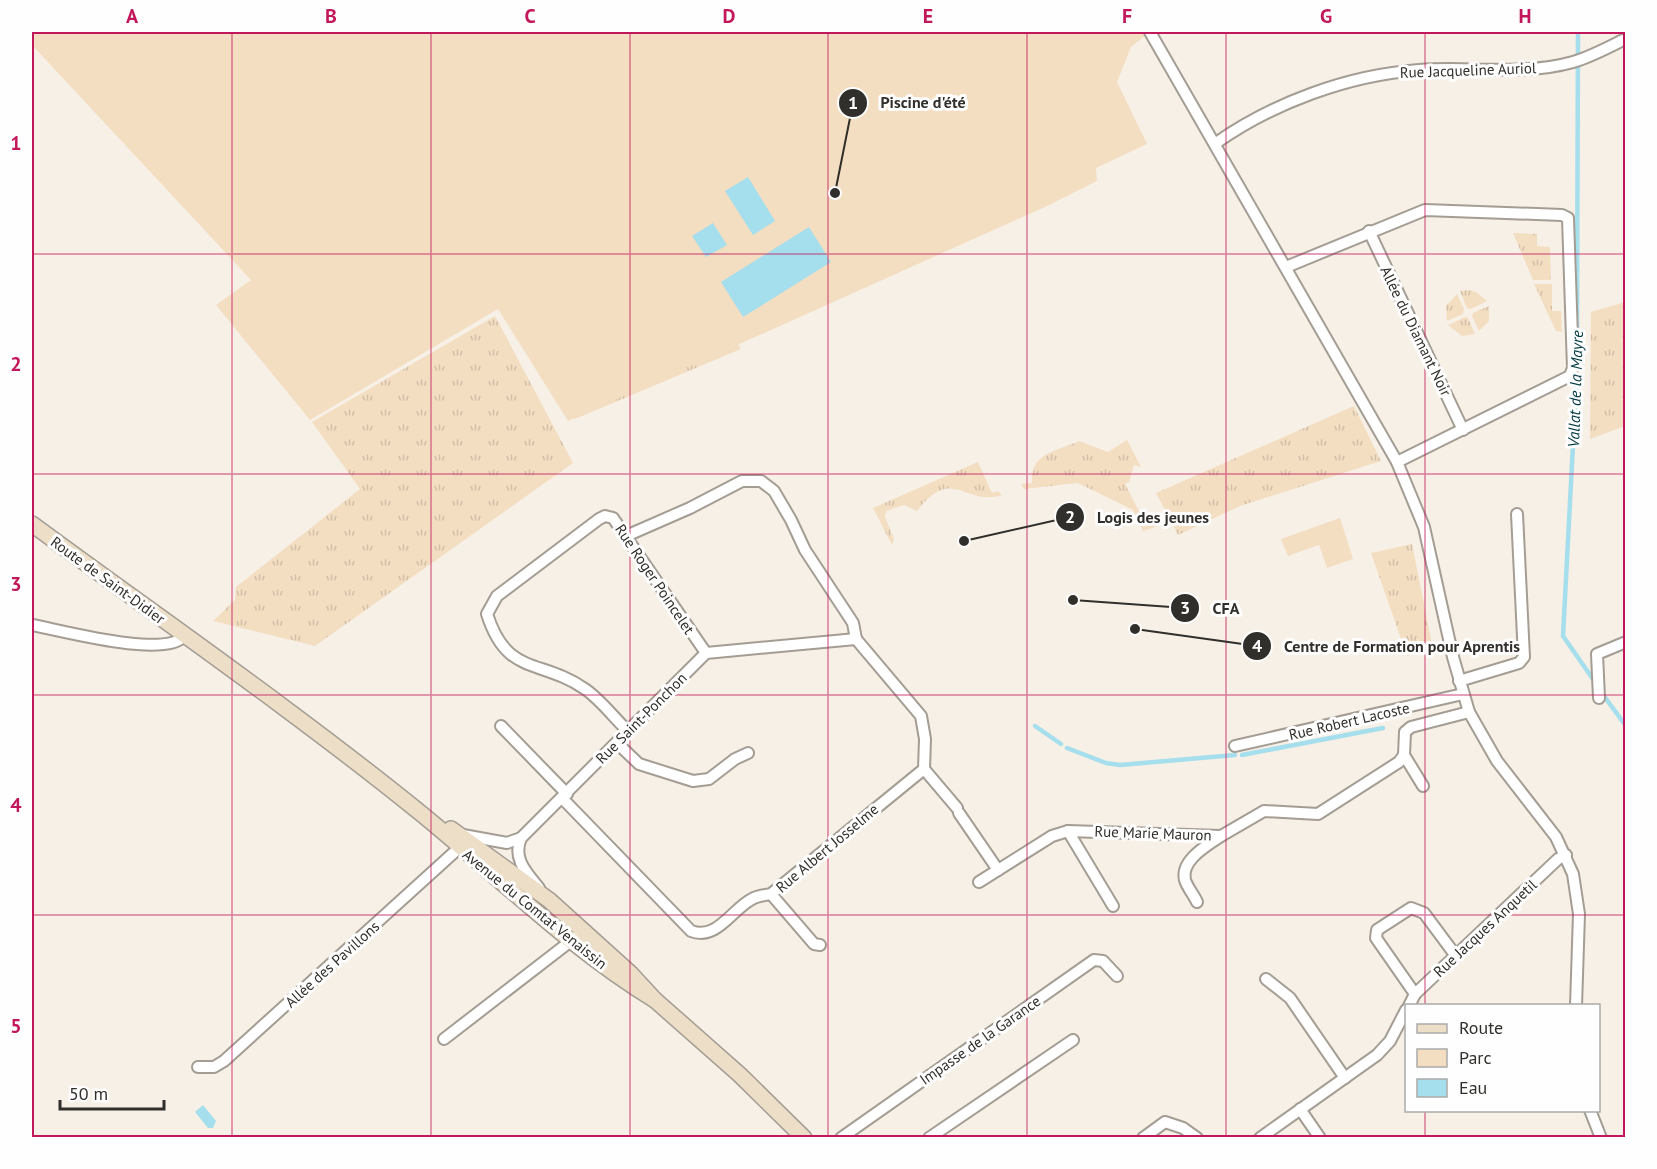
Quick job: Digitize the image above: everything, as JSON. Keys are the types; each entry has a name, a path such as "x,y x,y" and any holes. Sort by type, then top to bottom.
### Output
{"main road":[{"name":"Route de Saint-Didier","path":"32,524 184,636"},
{"name":"Avenue du Comtat Venaissin","path":"184,636 463,845 515,894 578,935"},
{"name":"Avenue du Comtat Venaissin","path":"463,845 498,861 549,900 578,935 624,982 655,1000 740,1075 804,1137"}],"street":[{"path":"1150,32 1216,143 1397,462 1424,527 1459,681 1469,712 1497,761 1556,837 1566,855 1578,892 1576,1004"},
{"name":"Rue Jacqueline Auriol","path":"1216,143 1259,115 1366,79 1419,70 1553,67 1575,62 1622,39"},
{"path":"1286,267 1369,231 1425,210 1562,215 1568,219 1573,368 1570,376 1397,462"},
{"name":"Allée du Diamant Noir","path":"1369,231 1463,430"},
{"path":"626,536 690,508 742,481 761,482 774,491 805,550 853,623 856,639 921,716 925,739 924,769 958,810 998,870"},
{"path":"1459,681 1519,663 1524,657 1517,514"},
{"name":"Rue Roger Poincelet","path":"628,731 586,690 506,652 493,632 487,614 497,596 599,519 605,516 613,518 705,653"},
{"path":"32,625 119,642 162,645 180,641 184,636"},
{"path":"705,653 856,639"},
{"path":"1599,698 1597,654 1626,642"},
{"name":"Rue Saint-Ponchon","path":"498,861 705,653"},
{"name":"Rue Robert Lacoste","path":"1235,746 1463,694"},
{"path":"1423,786 1404,755 1403,739 1411,727 1469,712"},
{"name":"Rue Albert Josselme","path":"501,726 691,931 705,933 714,930 753,898 771,894 924,769"},
{"path":"617,742 639,764 693,781 709,779 735,759 748,753"},
{"name":"Rue Marie Mauron","path":"979,882 1052,836 1068,831 1221,836 1264,811 1318,814 1392,769 1404,755"},
{"path":"1068,831 1113,906"},
{"path":"1197,902 1185,879 1186,869 1199,852 1221,836"},
{"path":"463,845 515,842 520,863 549,900"},
{"path":"463,845 498,861 505,880 515,894"},
{"name":"Allée des Pavillons","path":"198,1067 214,1067 224,1061 463,845"},
{"name":"Rue Jacques Anquetil","path":"1410,1004 1415,994 1558,859 1566,855"},
{"path":"771,894 814,944 820,945"},
{"path":"1415,994 1376,938 1377,930 1411,908 1424,914 1456,956"},
{"path":"444,1039 578,935"},
{"name":"Impasse de la Garance","path":"841,1137 1094,960 1103,961 1117,976"},
{"path":"1266,979 1290,998 1345,1078"},
{"path":"1260,1137 1377,1055 1389,1041 1405,1013"},
{"path":"928,1137 1073,1040"},
{"path":"1300,1109 1320,1137"},
{"path":"1591,1112 1601,1137"},
{"path":"1143,1137 1166,1122 1183,1128 1197,1137"}],"green space":[{"path":"32,32 1145,32 1147,34 1131,47 1117,82 1147,144 1096,168 1097,181 1045,207 568,421 498,309 310,420 216,305 251,280 32,45"},
{"path":"1513,233 1537,234 1537,246 1550,247 1551,280 1533,280"},
{"path":"1534,284 1552,284 1552,311 1561,311 1562,332 1556,331"},
{"path":"1470,290 1487,301 1471,309 1467,308 1460,291"},
{"path":"1457,294 1464,309 1463,314 1447,321 1446,306"},
{"path":"1625,302 1625,426 1590,439 1591,312"},
{"path":"1489,306 1489,321 1479,331 1472,316 1473,313"},
{"path":"495,316 573,463 315,646 213,621 235,600 236,587 360,489 312,422"},
{"path":"722,316 741,349 575,419 570,414"},
{"path":"1465,317 1468,318 1475,334 1462,336 1448,325"},
{"path":"1354,406 1381,461 1240,506 1178,535 1156,493"},
{"path":"1127,440 1141,467 1134,465 1129,482 1125,484 1146,525 1157,519 1158,526 1143,531 1133,510 1078,483 1024,489 1021,484 1032,483 1036,465 1046,454 1053,451 1079,441 1108,452"},
{"path":"978,462 992,493 998,491 1002,495 978,496 950,488 940,490 929,497 917,511 904,505 886,511 885,517 894,539 892,545 873,508"},
{"path":"1340,518 1353,559 1327,568 1319,545 1288,556 1281,539"},
{"path":"1412,544 1433,649 1407,656 1371,553"}],"water":[{"path":"748,177 775,221 753,235 725,191"},
{"path":"713,223 727,245 706,257 692,236"},
{"path":"809,227 831,262 743,317 721,282"},
{"path":"203,1105 216,1121 213,1128 208,1128 195,1112"}],"waterway":[{"name":"Vallat de la Mayre","path":"1577,329 1578,32"},
{"name":"Vallat de la Mayre","path":"1577,368 1563,636 1595,682"},
{"name":"Vallat de la Mayre","path":"1601,692 1626,726"},
{"path":"1035,726 1061,744"},
{"path":"1242,755 1383,728"},
{"path":"1067,748 1106,763 1120,765 1235,755"}],"place":[{"name":"Piscine d'été","path":"835,193"},
{"name":"Logis des jeunes","path":"964,541"},
{"name":"CFA","path":"1073,600"},
{"name":"Centre de Formation pour Aprentis","path":"1135,629"}]}
